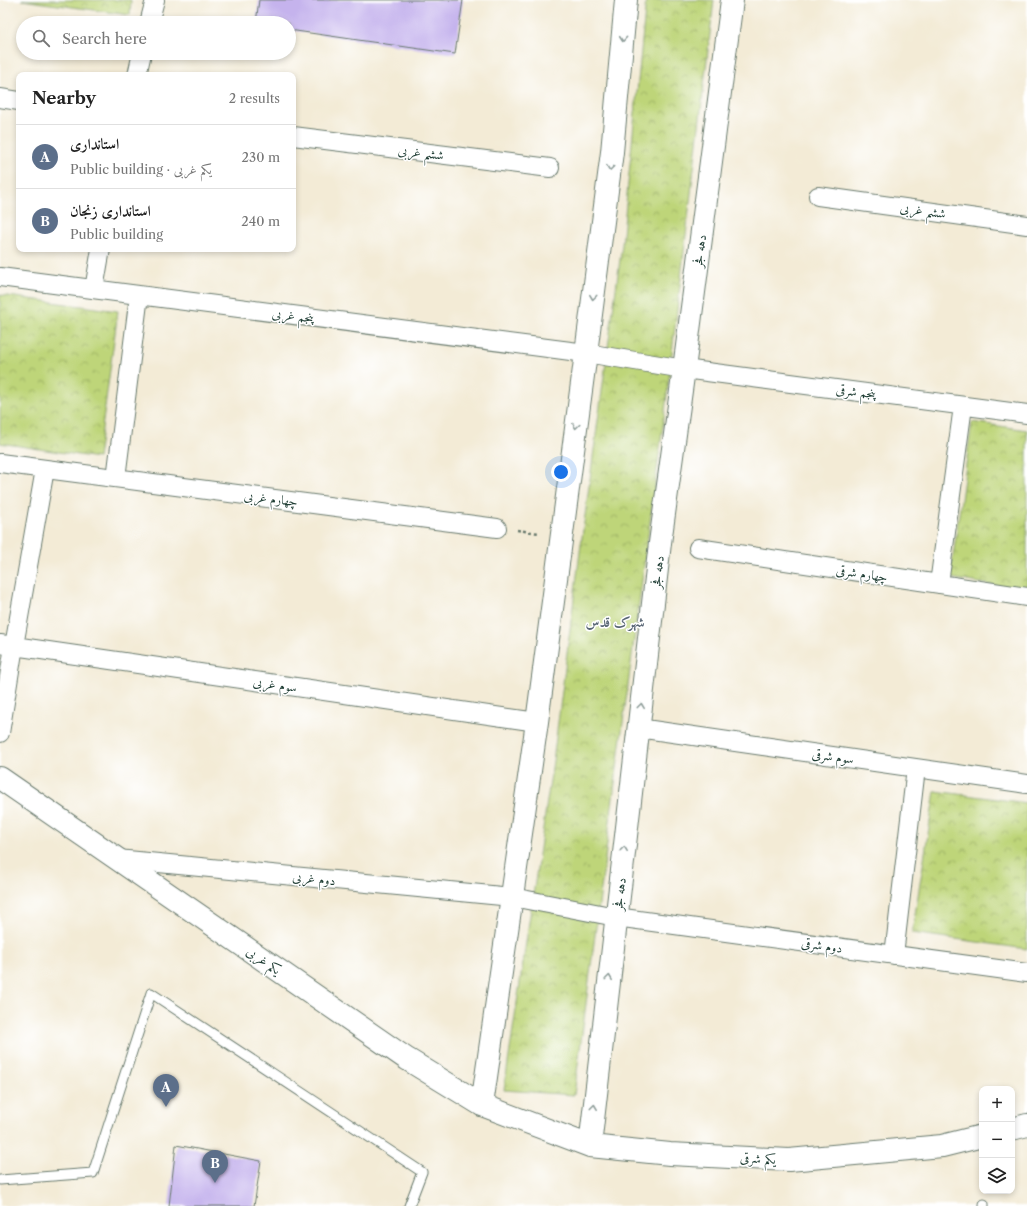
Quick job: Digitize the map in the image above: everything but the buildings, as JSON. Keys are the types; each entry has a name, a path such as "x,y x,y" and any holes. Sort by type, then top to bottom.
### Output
{"street":[{"path":"151,16 155,0"},
{"path":"482,1105 512,897 586,353 612,152 626,0"},
{"name":"دهه فجر","path":"590,1146 660,543 732,0"},
{"path":"138,72 140,60"},
{"path":"0,98 16,101"},
{"name":"ششم غربی","path":"296,136 550,168"},
{"name":"ششم غربی","path":"818,196 1027,225"},
{"path":"94,289 100,252"},
{"name":"پنجم غربی","path":"0,277 586,353 684,369"},
{"path":"116,478 139,295"},
{"name":"پنجم شرقی","path":"684,369 1027,414"},
{"path":"939,584 963,406"},
{"name":"چهارم غربی","path":"0,463 498,528"},
{"path":"0,733 7,645 45,469"},
{"name":"چهارم شرقی","path":"698,548 1027,597"},
{"name":"سوم غربی","path":"7,645 536,722"},
{"name":"سوم شرقی","path":"638,728 1027,784"},
{"path":"894,955 916,768"},
{"name":"یکم غربی","path":"0,778 407,1059 482,1105 537,1125"},
{"name":"دوم غربی","path":"117,859 512,897 616,917"},
{"name":"دوم شرقی","path":"616,917 1027,973"},
{"name":"یکم شرقی","path":"537,1125 590,1146 670,1154 789,1160 942,1146 979,1137"},
{"path":"1015,1128 1027,1125"}],"lane":[{"path":"0,1180 93,1173 151,993 422,1172 409,1206"}],"green space":[{"path":"22,0 131,0 130,15"},
{"path":"646,0 714,0 666,403 574,1095 504,1090 553,761 622,245"},
{"path":"0,295 118,311 98,458 0,443"},
{"path":"972,422 1027,430 1027,591 950,578"},
{"path":"935,791 1027,803 1027,949 912,933"}],"place":[{"name":"استانداری","path":"166,1107"},
{"name":"استانداری زنجان","path":"215,1183"}],"district":[{"name":"شهرک قدس","path":"615,622"}]}
